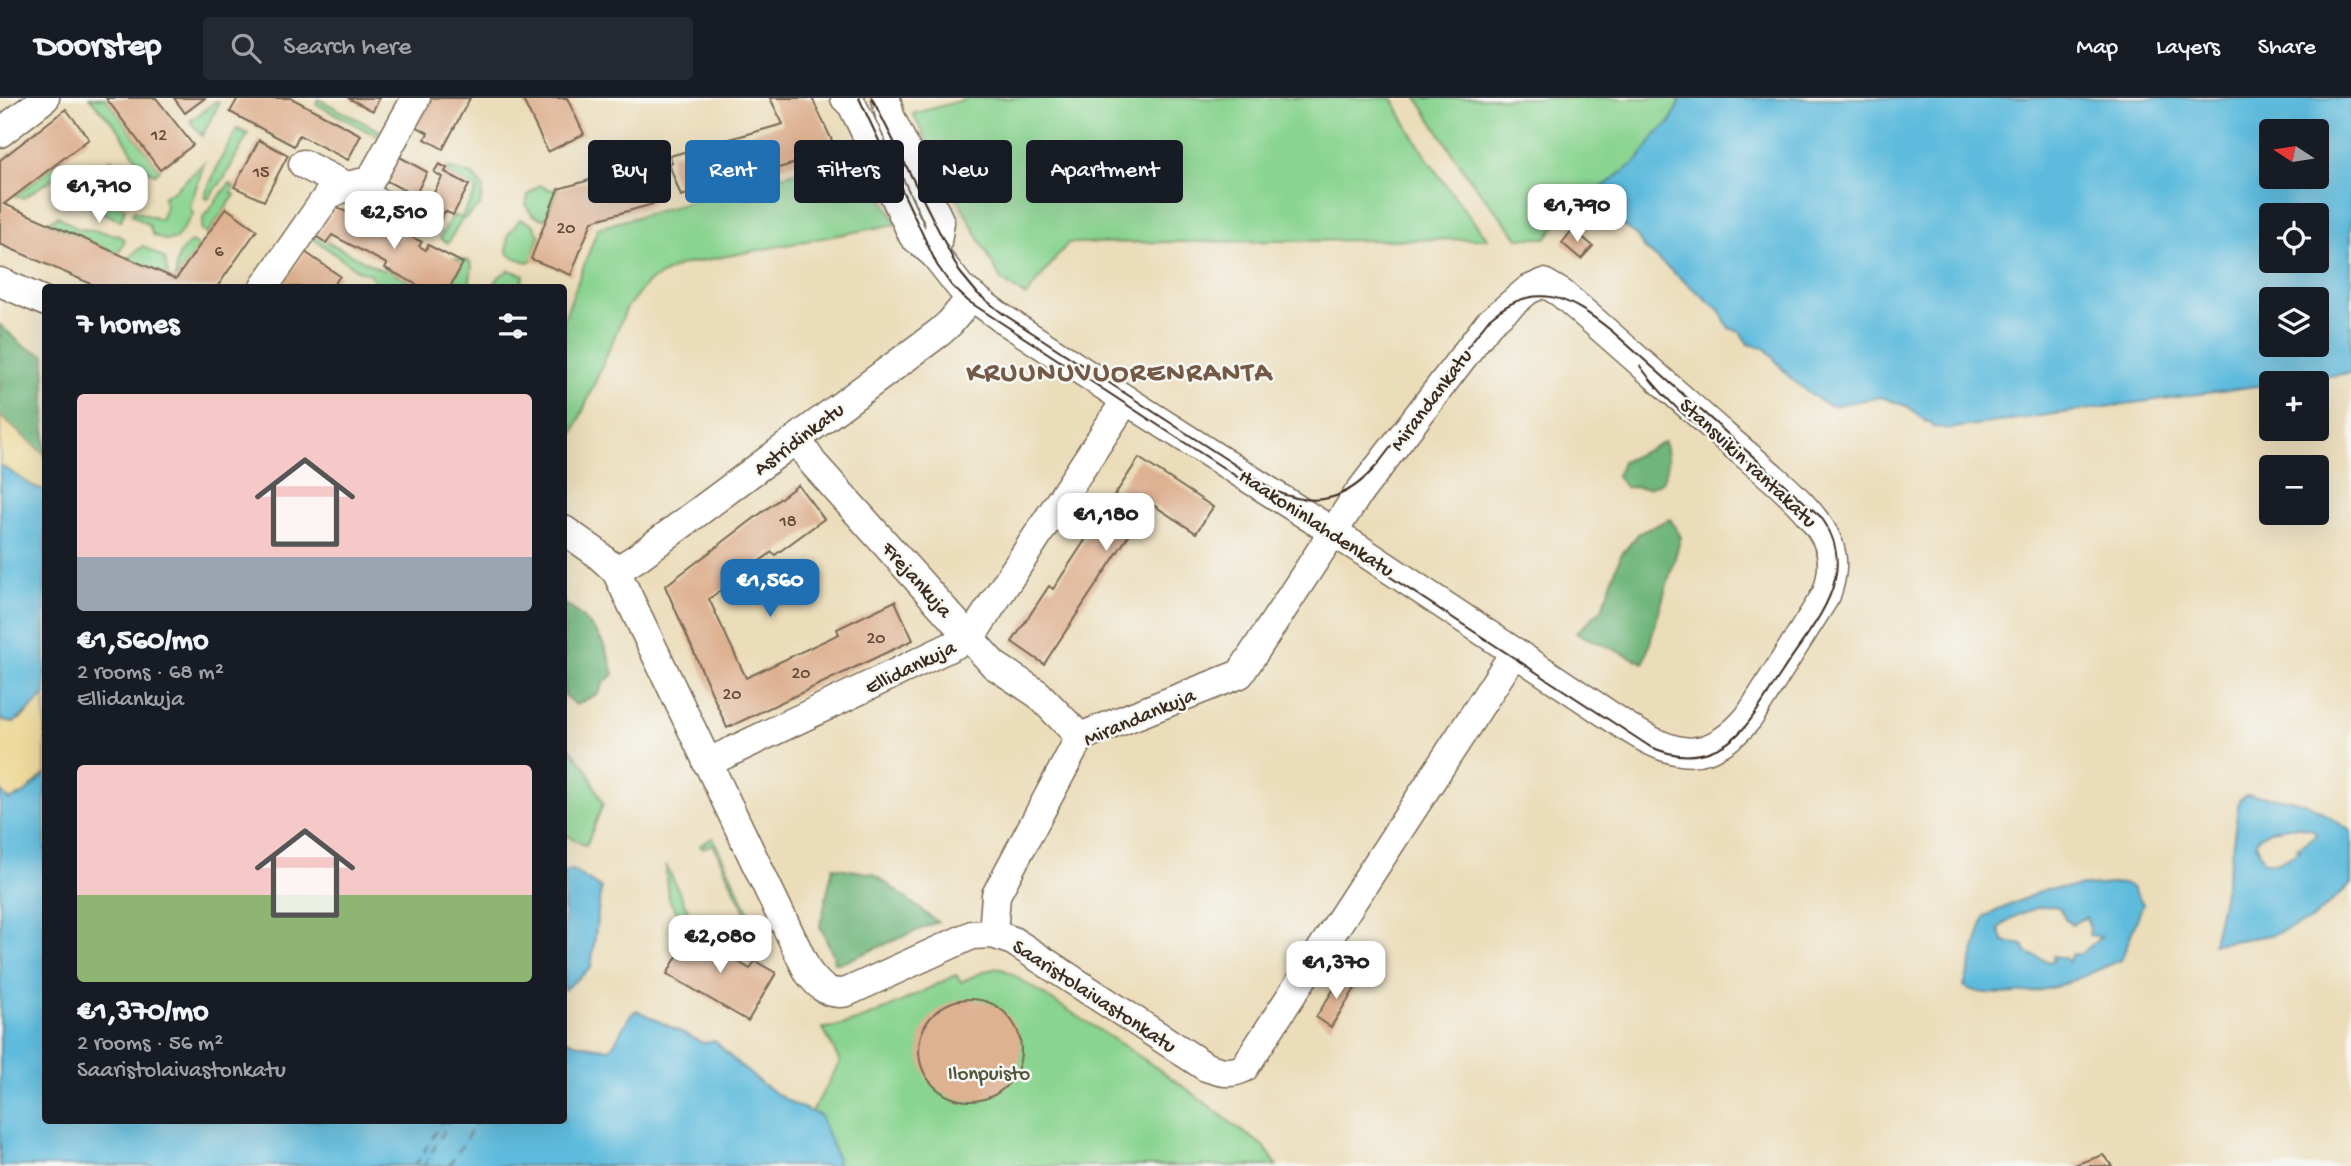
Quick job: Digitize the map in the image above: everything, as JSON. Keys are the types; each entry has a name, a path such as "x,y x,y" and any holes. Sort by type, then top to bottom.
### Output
{"street":[{"path":"0,132 46,98"},
{"path":"266,284 328,195 347,186 370,181 416,98"},
{"name":"Haakoninlahdenkatu","path":"845,98 860,121 913,236 935,255 956,283 971,296 1126,400 1662,747 1683,751 1716,746"},
{"path":"886,98 890,116 940,222 935,255"},
{"path":"303,164 395,211"},
{"path":"0,282 42,300"},
{"name":"Mirandankatu","path":"1332,531 1478,336 1528,289 1544,283"},
{"name":"Stansvikin rantakatu","path":"1544,283 1560,293 1764,471 1808,513 1829,545 1832,569 1826,595 1749,717 1737,731 1716,746"},
{"name":"Astridinkatu","path":"616,571 940,331 950,323 971,296"},
{"name":"Ellidankuja","path":"707,763 971,637 1126,400"},
{"name":"Frejankuja","path":"797,439 812,462 994,665 1038,694 1080,737"},
{"name":"Mirandankuja","path":"993,934 996,895 1080,737 1240,674 1332,531"},
{"name":"Saaristolaivastonkatu","path":"567,532 616,571 808,972 819,986 829,992 844,993 972,935 993,934 1013,941 1206,1067 1220,1072 1234,1073 1244,1068 1515,652"}],"green space":[{"path":"90,98 106,98 160,170 155,174 142,168 119,130"},
{"path":"970,98 1392,98 1436,171 1488,239 1068,243 1026,296 1001,280 960,203 1012,203 1012,140 927,140 913,114"},
{"path":"1417,98 1681,98 1670,123 1658,132 1637,162 1601,189 1600,198 1583,202 1576,207 1546,238 1518,238 1468,177"},
{"path":"318,99 380,131 377,136 316,104"},
{"path":"217,101 219,104 202,136 190,121"},
{"path":"237,129 248,134 225,177 208,199 204,197"},
{"path":"63,159 69,167 63,172 23,198 15,196"},
{"path":"112,159 121,171 109,177 106,185 111,197 125,208 121,221 78,202 75,198 79,196 81,188 103,171 102,166"},
{"path":"204,163 190,207 193,214 176,239 165,240 153,235 149,225 132,215 134,211 161,220 166,206 163,197 174,191"},
{"path":"447,168 472,175 483,187 480,206 460,222 448,243 440,238 453,215 461,218 477,190 445,172"},
{"path":"794,173 794,203 885,203 896,224 680,265 648,282 627,307 567,448 567,311 598,228 687,203 780,203 780,177"},
{"path":"230,183 234,187 232,193 235,195 207,234 201,230 203,218"},
{"path":"539,185 551,190 558,189 545,220 533,215 526,206 528,195"},
{"path":"58,216 77,228 118,235 125,240 118,254 47,223"},
{"path":"520,219 533,224 539,235 532,260 527,262 511,256 507,251 508,235"},
{"path":"316,236 383,271 385,268 415,284 376,284 370,274 357,270 314,239"},
{"path":"191,242 199,247 176,279 178,258"},
{"path":"143,246 165,259 168,276 128,258"},
{"path":"453,258 469,261 472,266 469,284 452,284 462,264"},
{"path":"509,270 524,275 521,284 494,284"},
{"path":"0,325 25,347 42,354 42,452 0,416"},
{"path":"1664,442 1667,463 1662,482 1648,488 1625,487 1617,476 1622,462"},
{"path":"1670,519 1681,537 1644,663 1576,633 1602,609 1621,555 1639,533"},
{"path":"567,605 590,625 602,641 614,674 604,682 599,693 576,705 567,698"},
{"path":"567,745 586,768 603,804 586,846 568,836"},
{"path":"713,838 753,921 743,925 742,922 748,918 713,844 702,848 700,845"},
{"path":"666,865 694,926 678,914 670,901"},
{"path":"833,867 874,874 937,922 844,962 834,963 820,926"},
{"name":"Ilonpuisto","path":"997,968 1007,971 1177,1082 1262,1145 1277,1166 836,1166 836,1158 812,1112 840,1062 823,1028 854,1022 872,1015 956,975 961,982"}],"sand":[{"path":"0,416 42,452 42,489 0,465"},
{"path":"42,698 42,777 25,793 8,801 0,791 0,717 4,721 21,719"}],"water":[{"path":"1681,98 2351,98 2351,373 2329,376 2329,371 2259,371 2259,386 1947,429 1934,427 1909,407 1881,397 1831,406 1791,379 1765,348 1748,344 1740,332 1729,328 1719,310 1644,248 1637,236 1599,208 1600,189 1637,161 1658,132 1670,123"},
{"path":"0,465 42,489 42,698 14,723 4,721 0,717"},
{"path":"42,777 42,1124 567,1124 567,1040 610,1049 636,1010 703,1043 715,1041 738,1064 776,1094 820,1115 837,1158 836,1166 0,1166 0,791 9,800 25,793"},
{"path":"2246,795 2307,803 2351,831 2351,884 2311,920 2271,935 2213,944 2230,863 2239,800","holes":["2296,826 2313,830 2317,835 2297,848 2300,851 2277,863 2264,861 2256,843 2258,838 2271,830"]},
{"path":"572,870 601,888 591,968 567,988 567,871"},
{"path":"2124,883 2132,888 2143,904 2121,960 2063,984 2034,991 1994,994 1964,986 1985,916 2046,889","holes":["2059,907 2071,924 2086,917 2090,928 2089,935 2101,937 2081,954 2072,954 2068,962 2065,958 2053,956 2054,961 2049,962 2027,953 2023,945 2004,942 1999,930 2008,921 2037,908"]}],"building":[{"path":"106,98 156,98 193,145 160,170"},
{"path":"174,98 205,98 185,113"},
{"path":"238,98 291,98 361,135 348,160 299,135 294,146 230,112"},
{"path":"348,98 379,98 373,111"},
{"path":"428,98 470,98 443,149 425,139 428,133 414,125"},
{"path":"522,98 567,98 584,134 548,152"},
{"path":"770,98 812,98 832,140 794,140 794,163 780,167 780,140 726,140 783,124"},
{"path":"66,109 89,139 4,204 176,279 226,208 257,230 219,284 91,284 0,244 0,160"},
{"path":"259,140 288,155 264,201 234,187"},
{"path":"685,152 685,195 681,196 671,169 671,156"},
{"path":"398,156 427,172 415,196 385,180"},
{"path":"439,164 447,168 445,172 469,185 453,215 445,211 433,235 409,222 422,196 430,200 442,177 434,172"},
{"path":"588,180 588,203 653,204 592,221 571,275 531,259 558,189"},
{"path":"337,207 400,240 403,233 422,242 419,246 426,250 428,245 463,263 452,284 415,284 385,268 387,264 332,235 326,243 316,236"},
{"path":"1573,229 1593,246 1581,259 1562,243"},
{"path":"305,252 340,276 334,284 283,284"},
{"path":"1139,458 1213,507 1196,533 1150,503 1044,664 1012,642 1049,586 1053,589"},
{"path":"798,485 824,519 775,555 772,552 709,599 746,678 839,634 837,629 895,601 913,640 727,728 665,586"},
{"path":"694,926 716,938 712,946 750,969 755,961 776,973 748,1021 667,974"},
{"path":"1342,976 1357,985 1331,1027 1316,1017"},
{"path":"970,999 990,1002 1013,1021 1018,1030 1021,1050 1018,1070 999,1093 990,1098 970,1101 950,1098 927,1079 922,1070 919,1050 922,1030 941,1007 950,1002"},
{"path":"2103,1155 2112,1166 2071,1166"}],"ferry route":[{"path":"415,1166 441,1124"},
{"path":"424,1166 448,1124"},
{"path":"449,1166 475,1124"}],"tram line":[{"path":"859,98 937,265 951,285 968,301 1649,746 1671,754 1695,755 1732,740 1753,716 1820,615 1835,579 1837,563 1832,539 1821,517 1613,332 1583,310 1553,297 1538,296 1506,306 1489,319 1366,477 1331,498 1318,500 1290,496 1275,491 1002,313 978,294 959,271 872,98"},
{"path":"1640,366 1665,396 1694,423 1759,468"}],"district":[{"name":"KRUUNUVUORENRANTA","path":"1120,370"}]}
